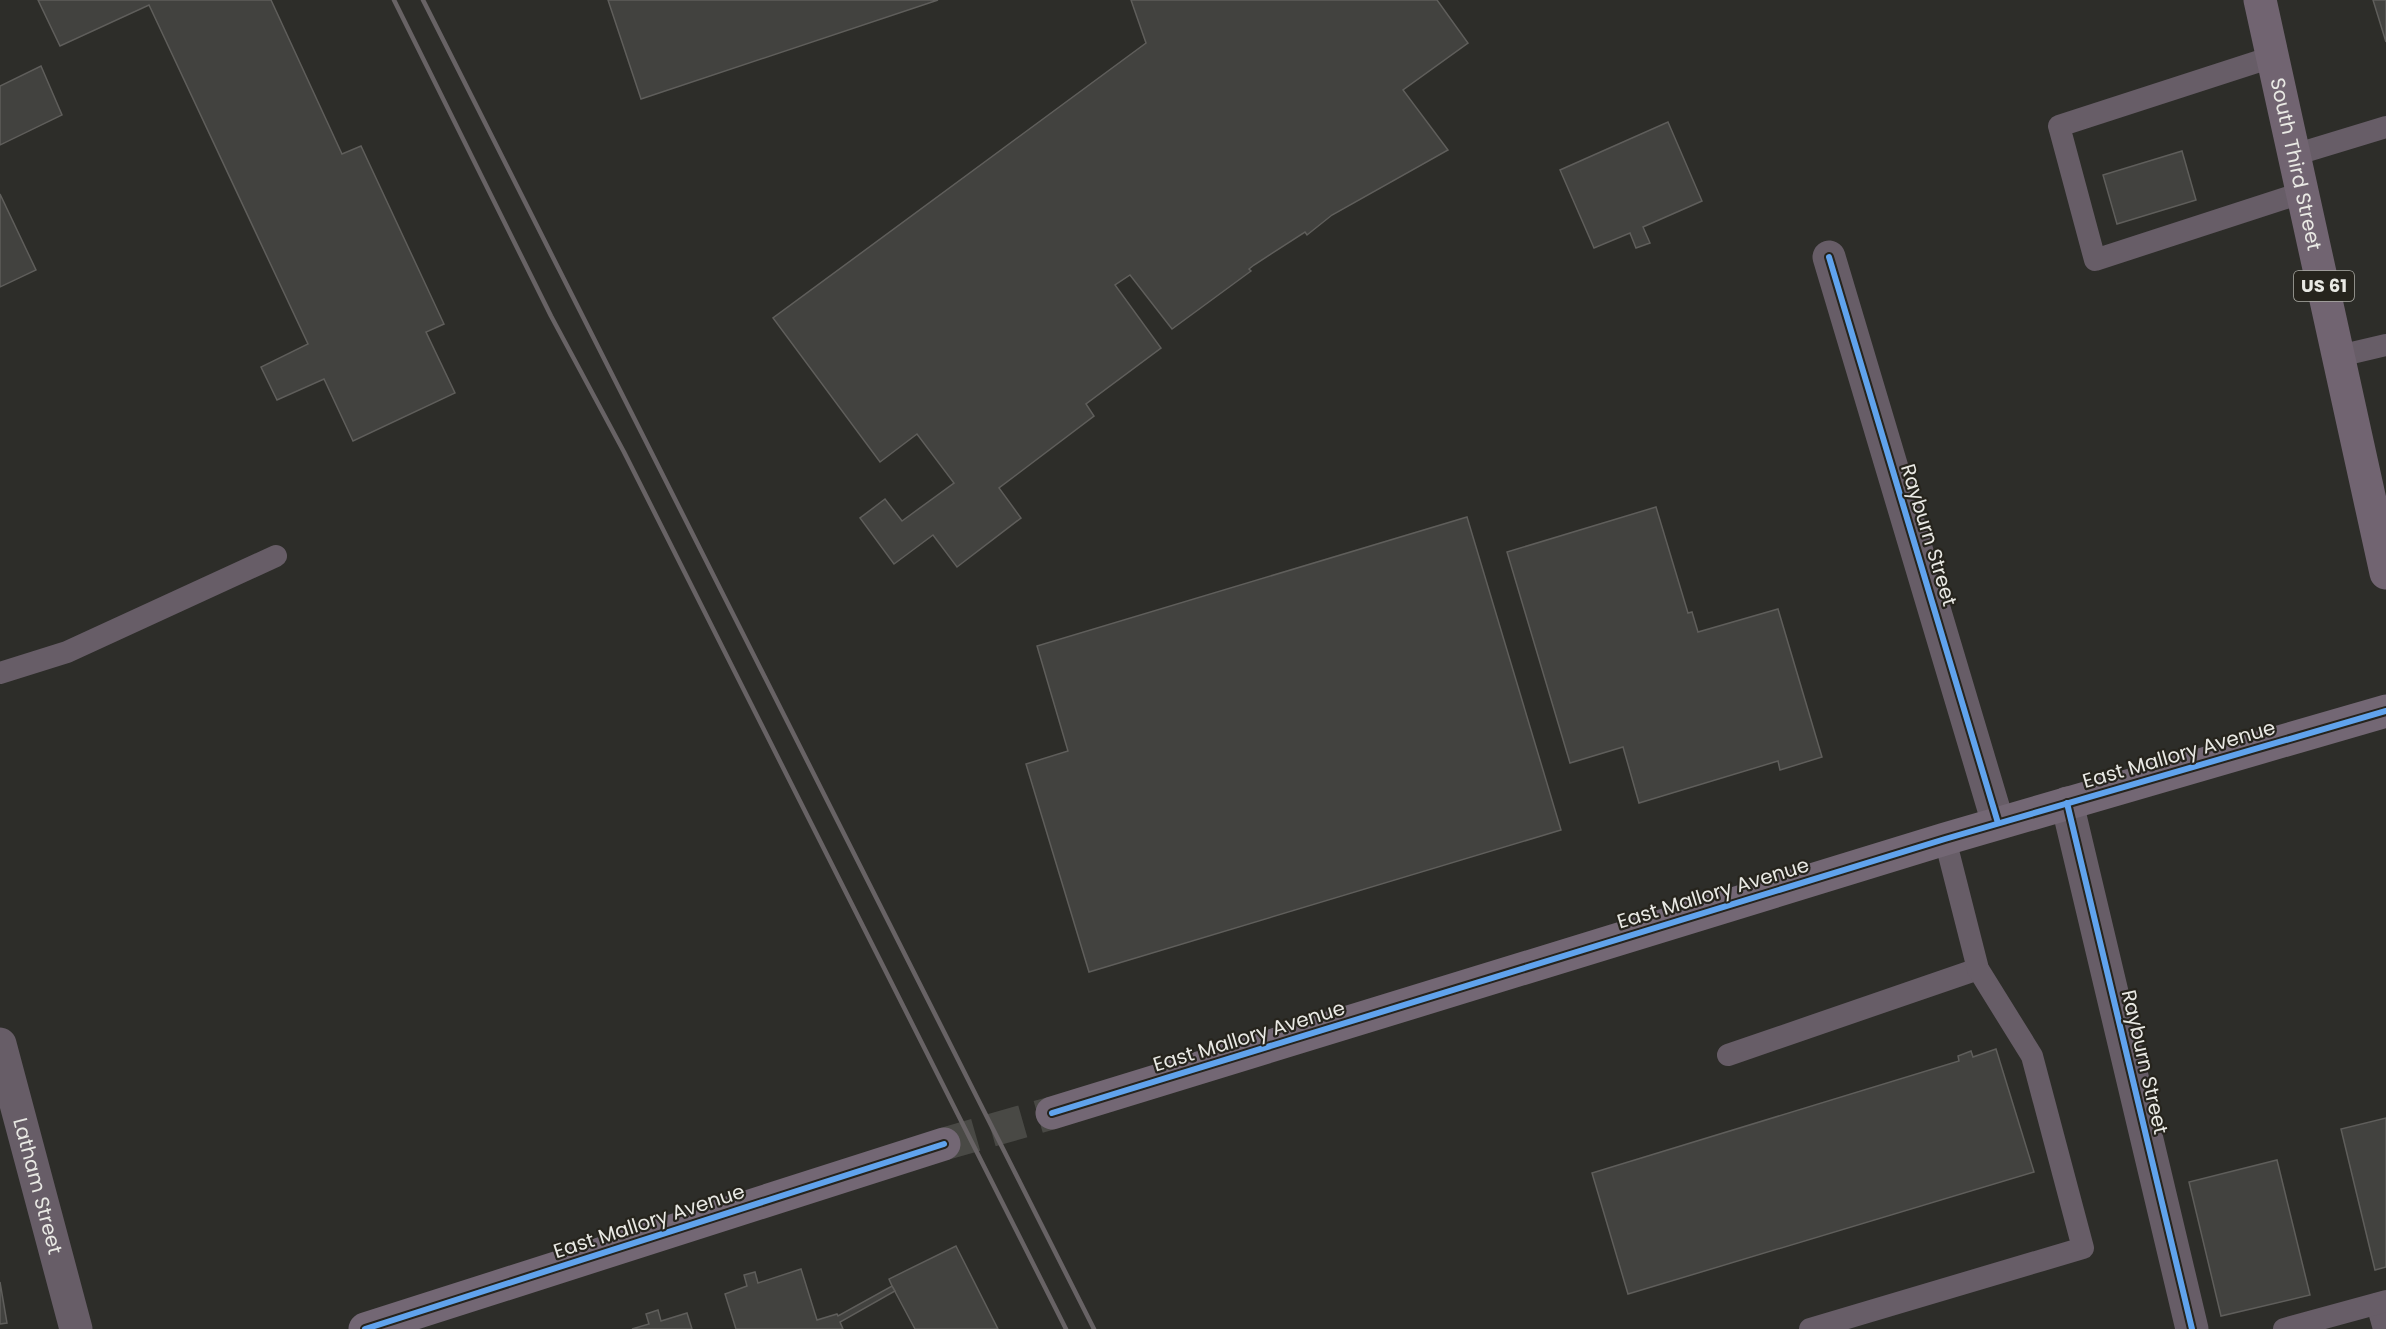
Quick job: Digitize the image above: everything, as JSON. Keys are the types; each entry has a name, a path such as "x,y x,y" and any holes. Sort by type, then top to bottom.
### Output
{"main road":[{"name":"South Third Street","path":"2260,0 2304,192 2338,356 2379,510 2386,573"},
{"name":"East Mallory Avenue","path":"1052,1113 1998,823 2386,711"},
{"name":"East Mallory Avenue","path":"365,1329 944,1144"}],"street":[{"name":"Rayburn Street","path":"1829,257 1998,823"},
{"name":"Rayburn Street","path":"2067,804 2192,1329"},
{"name":"Latham Street","path":"0,1044 76,1329"}],"lane":[{"path":"2272,57 2058,126 2095,260 2304,192"},
{"path":"2294,154 2386,127"},
{"path":"2338,356 2386,345"},
{"path":"0,673 67,652 276,556"},
{"path":"1810,1329 2083,1248 2032,1056 1978,969 1945,839"},
{"path":"1728,1055 1978,969"},
{"path":"2284,1329 2381,1302 2384,1329"}],"building":[{"path":"38,0 271,0 342,154 361,146 444,324 426,332 455,393 353,441 324,379 277,400 261,367 308,344 149,5 60,46"},
{"path":"608,0 938,0 641,99"},
{"path":"1131,0 1437,0 1468,43 1403,90 1448,150 1332,215 1307,235 1305,232 1254,265 1249,269 1251,271 1172,329 1130,275 1115,285 1161,348 1086,404 1094,416 999,488 1021,518 957,567 933,535 894,564 860,518 885,499 902,521 954,483 917,434 880,462 773,318 1146,43"},
{"path":"2373,0 2386,0 2386,42"},
{"path":"41,66 62,115 0,145 0,86"},
{"path":"1668,122 1702,201 1643,227 1650,243 1636,248 1630,233 1594,248 1560,170"},
{"path":"2182,151 2196,200 2117,224 2103,175"},
{"path":"0,194 36,270 0,287"},
{"path":"1656,507 1688,613 1692,612 1698,632 1778,609 1822,757 1780,770 1778,761 1639,803 1623,747 1570,763 1507,552"},
{"path":"1467,517 1561,830 1089,972 1026,764 1068,751 1037,646"},
{"path":"1996,1049 2034,1172 1628,1294 1592,1173 1959,1061 1958,1056 1971,1051 1973,1057"},
{"path":"2386,1118 2386,1267 2375,1270 2341,1129"},
{"path":"2277,1160 2310,1295 2221,1316 2189,1182"},
{"path":"956,1246 998,1329 915,1329 892,1286 889,1279"},
{"path":"801,1269 817,1320 837,1314 838,1316 892,1286 895,1291 840,1322 843,1329 736,1329 725,1294 747,1286 744,1275 755,1272 758,1283"},
{"path":"0,1282 7,1323 0,1324"},
{"path":"658,1310 661,1321 687,1313 692,1329 632,1329 649,1324 646,1314"}],"tunnel":[{"path":"944,1144 1052,1113"}],"railway":[{"path":"394,0 551,316 624,452 1066,1329"},
{"path":"423,0 1094,1329"}],"cycle path":[{"path":"1829,257 1998,823"},
{"path":"1052,1113 1945,839 2386,711"},
{"path":"2067,803 2192,1329"},
{"path":"365,1329 944,1144"}]}
